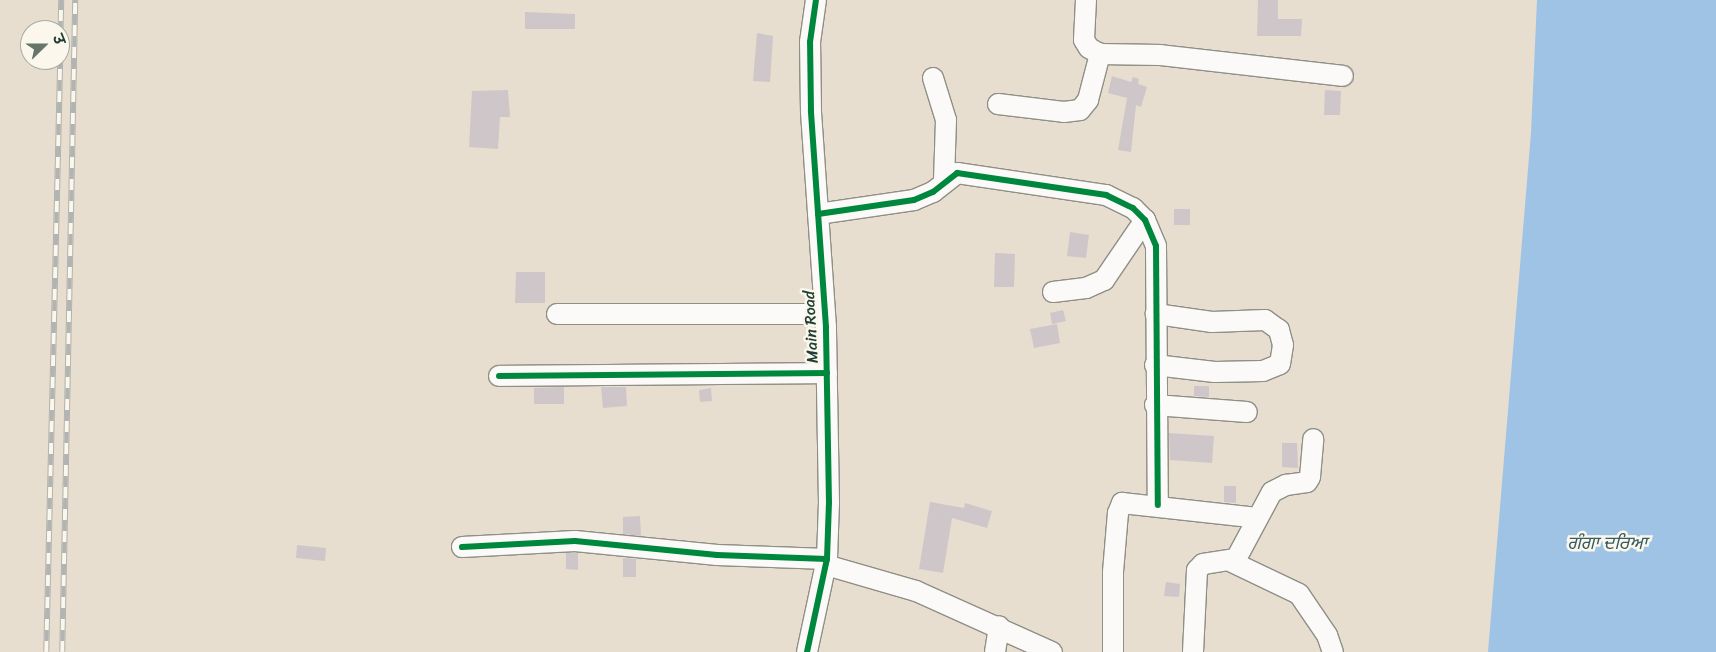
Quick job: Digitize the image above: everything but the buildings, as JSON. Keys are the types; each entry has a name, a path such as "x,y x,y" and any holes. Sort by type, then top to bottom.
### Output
{"street":[{"name":"Main Road","path":"807,652 827,562 827,372 810,42 816,0"},
{"path":"1086,0 1084,40 1089,48 1100,54 1160,55 1343,76"},
{"path":"998,104 1064,112 1080,110 1088,100 1100,54"},
{"path":"933,78 946,120 944,181"},
{"path":"818,214 914,200 933,192 951,176 964,173 1106,195 1127,204 1144,220 1156,246 1155,406 1158,505"},
{"path":"1053,292 1086,288 1104,280 1144,220"},
{"path":"557,314 825,314"},
{"path":"1155,366 1215,372 1263,371 1280,364 1283,345 1279,330 1265,320 1212,322 1156,314"},
{"path":"499,376 827,372"},
{"path":"1155,406 1247,412"},
{"path":"1232,562 1241,552 1272,492 1309,480 1313,439"},
{"path":"1113,652 1113,572 1119,508 1126,502 1257,518"},
{"path":"462,547 575,541 718,555 827,562 916,591 999,626 1052,652"},
{"path":"1193,652 1197,570 1207,563 1232,562 1300,594 1328,635 1333,652"},
{"path":"995,652 999,626"}],"water":[{"name":"ਗੰਗਾ ਦਰਿਆ","path":"1537,0 1716,0 1716,652 1488,652 1531,133"}],"railway":[{"path":"61,0 61,20"},
{"path":"62,652 75,0"},
{"path":"46,652 60,70"}],"cycle path":[{"path":"807,652 827,559 829,503 826,327 811,111 810,42 816,0"},
{"path":"818,214 914,200 933,192 957,173 1106,195 1133,208 1145,220 1156,246 1158,505"},
{"path":"499,376 827,373"},
{"path":"462,547 575,541 717,555 827,559"}]}
